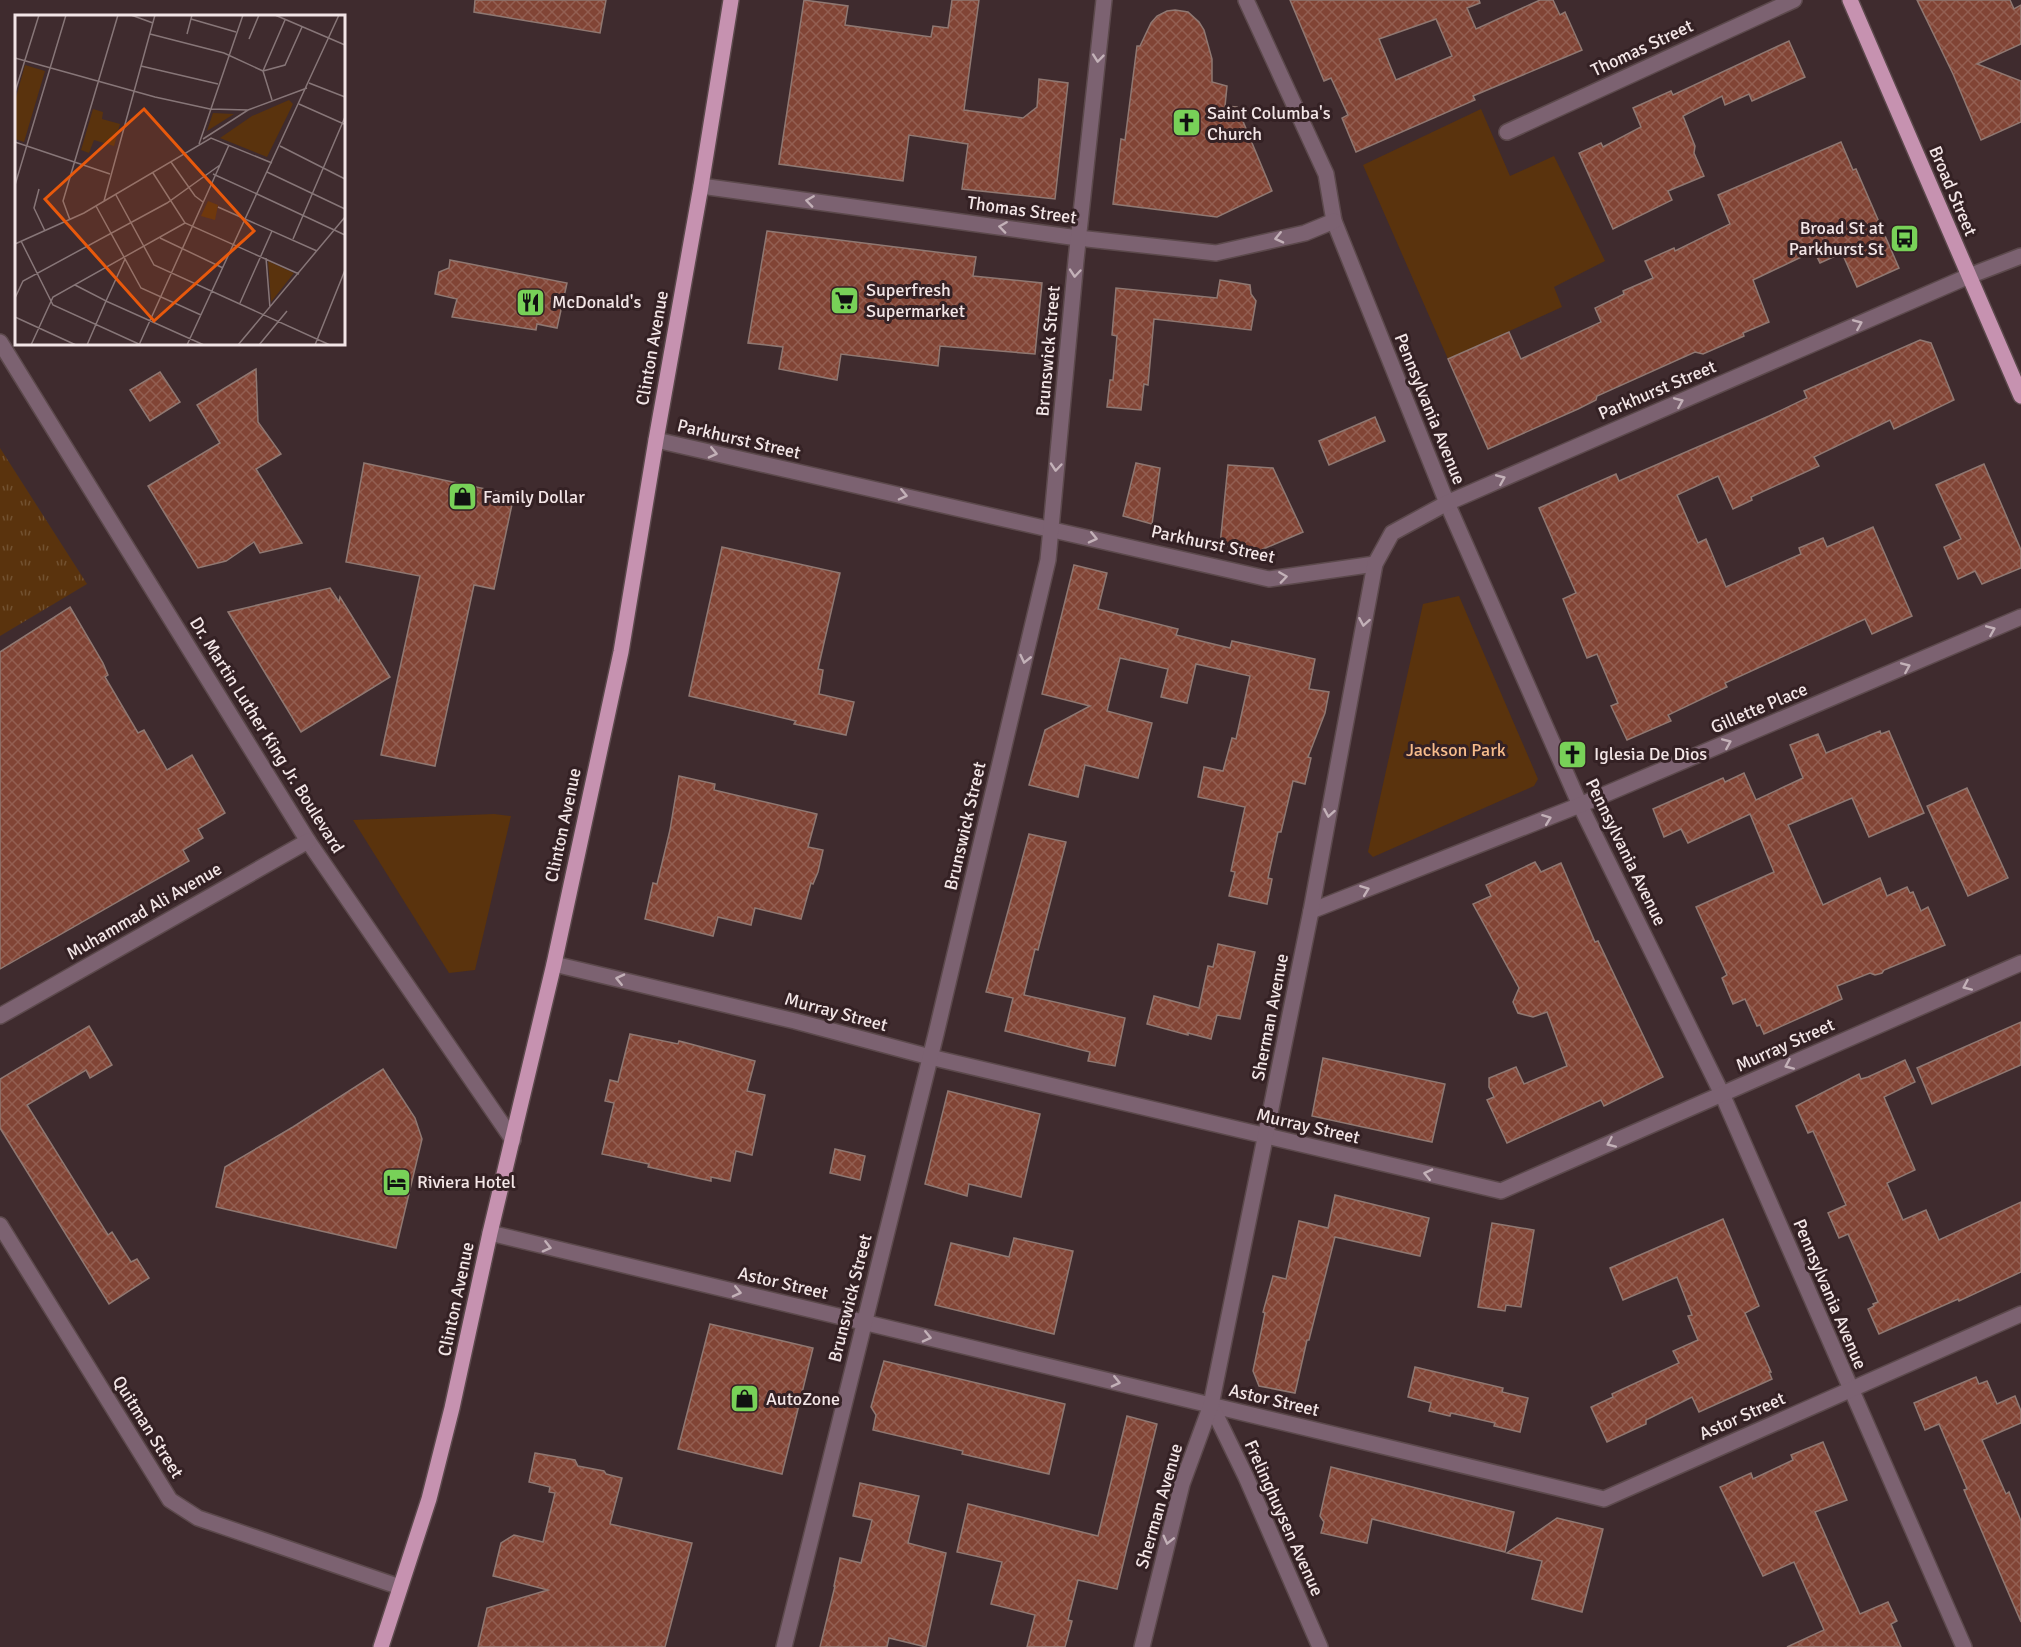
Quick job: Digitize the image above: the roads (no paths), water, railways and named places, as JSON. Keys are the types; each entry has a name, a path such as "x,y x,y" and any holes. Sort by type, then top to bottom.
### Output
{"main road":[{"name":"Clinton Avenue","path":"381,1647 435,1476 452,1408 490,1233 554,963 621,652 701,186 730,0"},
{"name":"Broad Street","path":"1850,0 2021,396"}],"street":[{"name":"Brunswick Street","path":"784,1647 930,1057 1048,560 1078,238 1104,0"},
{"name":"Pennsylvania Avenue","path":"1246,0 1326,174 1334,221 1447,503 1580,806 1722,1094 1964,1647"},
{"name":"Thomas Street","path":"1506,132 1794,0"},
{"name":"Thomas Street","path":"701,186 1078,238 1216,253 1305,232 1334,221"},
{"name":"Parkhurst Street","path":"656,440 1269,579 1375,564 1392,532 1447,503 1969,276 2021,256"},
{"name":"Dr. Martin Luther King Jr. Boulevard","path":"0,342 308,841 513,1140"},
{"name":"Sherman Avenue","path":"1142,1647 1182,1484 1211,1405 1267,1137 1375,564"},
{"name":"Gillette Place","path":"1311,911 1580,806 2021,617"},
{"name":"Muhammad Ali Avenue","path":"0,1016 308,841"},
{"name":"Murray Street","path":"554,963 795,1021 930,1057 1501,1191 2021,963"},
{"name":"Quitman Street","path":"0,1225 170,1500 198,1518 400,1587"},
{"name":"Astor Street","path":"490,1233 1604,1499 2021,1314"},
{"name":"Frelinghuysen Avenue","path":"1211,1405 1246,1477 1320,1647"}],"place":[{"name":"Saint Columba's Church","path":"1186,123"},
{"name":"Broad St at Parkhurst St","path":"1905,238"},
{"name":"Superfresh Supermarket","path":"845,300"},
{"name":"McDonald's","path":"531,302"},
{"name":"Family Dollar","path":"462,497"},
{"name":"Iglesia De Dios","path":"1573,754"},
{"name":"Riviera Hotel","path":"396,1182"},
{"name":"AutoZone","path":"745,1399"}],"park label":[{"name":"Jackson Park","path":"1456,750"}]}
